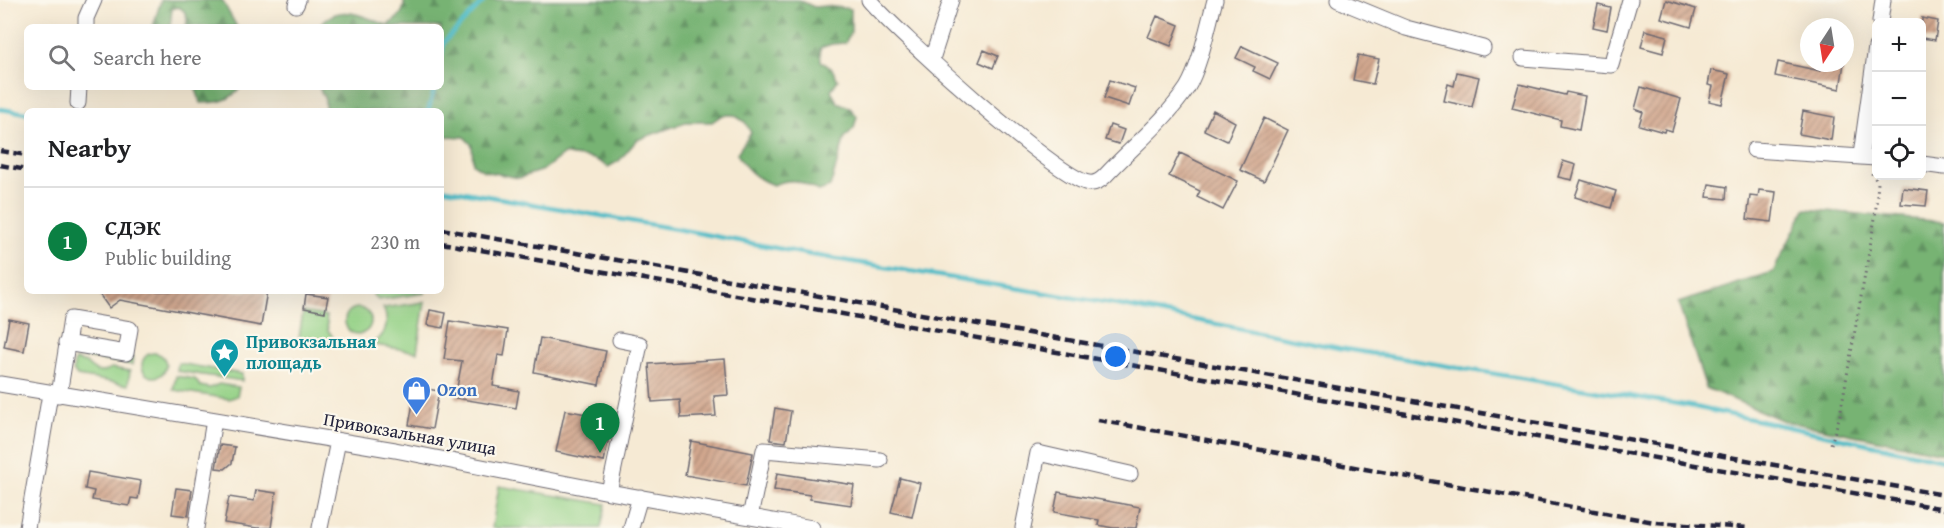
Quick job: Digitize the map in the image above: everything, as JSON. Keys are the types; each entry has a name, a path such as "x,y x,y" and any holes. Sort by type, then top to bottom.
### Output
{"street":[{"path":"86,24 94,0"},
{"path":"869,0 1030,146 1061,169 1089,183 1098,182 1106,176 1188,86 1200,54 1215,0"},
{"path":"932,59 951,0"},
{"path":"1338,0 1406,27 1483,48"},
{"path":"1523,58 1611,64 1630,0"},
{"path":"1881,18 1883,0"},
{"path":"1754,150 1869,157 1874,72"},
{"path":"78,103 79,90"},
{"path":"1926,165 1944,167"},
{"path":"609,492 640,344 620,340"},
{"path":"27,528 66,343"},
{"name":"Привокзальная улица","path":"0,384 338,441 810,528"},
{"path":"196,528 214,420"},
{"path":"320,528 338,441"},
{"path":"750,517 764,450 880,460"},
{"path":"1023,528 1038,453 1131,474"},
{"path":"632,528 640,497"}],"path":[{"path":"1831,444 1840,415 1875,218 1878,183 1869,157"}],"green space":[{"path":"161,0 222,0 235,24 186,24 186,15 178,7 172,9 170,24 154,24"},
{"path":"404,0 799,0 814,7 851,9 851,32 845,43 820,48 821,61 832,69 838,80 831,90 837,102 849,107 857,116 854,128 845,137 830,187 819,191 796,181 773,185 752,172 737,153 751,133 745,122 734,115 722,115 712,122 686,122 637,140 619,161 608,167 591,158 564,154 543,170 519,178 484,171 473,164 472,145 464,137 444,136 444,108 325,108 325,100 320,90 444,90 444,24 388,24 400,15"},
{"path":"334,14 359,15 384,24 321,24"},
{"path":"196,90 238,90 224,100 201,103"},
{"path":"1805,209 1944,222 1944,453 1784,421 1706,388 1678,303 1773,272"},
{"path":"373,294 418,294 378,300"},
{"path":"425,302 417,352 369,344 375,342 385,329 386,318 383,308"},
{"path":"358,308 367,312 371,321 367,330 358,334 349,330 345,321 349,312"},
{"path":"303,312 326,316 328,330 338,345 299,338"},
{"path":"79,348 133,357 132,365 74,356 73,353"},
{"path":"149,353 159,353 166,360 166,370 159,377 149,377 142,370 142,360"},
{"path":"75,360 86,363 98,372 111,368 130,371 128,385 77,376 73,370"},
{"path":"178,363 242,374 242,381 177,371"},
{"path":"176,376 195,379 200,386 210,388 219,384 239,387 237,396 229,399 173,390"},
{"path":"499,486 606,504 601,528 492,528"}],"building":[{"path":"1666,0 1696,9 1691,27 1661,18"},
{"path":"1598,5 1611,8 1607,30 1593,27"},
{"path":"1157,16 1179,25 1171,46 1148,37"},
{"path":"1926,19 1938,21 1935,40 1926,39"},
{"path":"1645,30 1667,36 1663,53 1641,47"},
{"path":"1242,46 1278,63 1270,79 1253,71 1255,67 1236,58"},
{"path":"984,50 998,56 993,68 979,62"},
{"path":"1358,55 1379,59 1373,84 1353,80"},
{"path":"1778,62 1800,67 1800,72 1843,72 1840,89 1775,76"},
{"path":"1711,70 1729,74 1722,104 1709,101 1713,86 1708,85"},
{"path":"1457,72 1479,77 1472,107 1444,101 1448,84 1454,86"},
{"path":"1110,80 1135,88 1129,106 1104,98"},
{"path":"1519,84 1565,95 1566,92 1585,96 1579,130 1560,126 1561,120 1512,108"},
{"path":"1641,87 1681,99 1672,131 1665,129 1664,132 1639,125 1643,112 1635,109"},
{"path":"1213,110 1235,122 1227,141 1204,130"},
{"path":"1803,111 1834,117 1831,140 1799,134"},
{"path":"1264,118 1288,130 1264,181 1240,170"},
{"path":"1110,125 1124,130 1119,144 1105,140"},
{"path":"1180,153 1238,181 1223,210 1197,197 1200,191 1169,176"},
{"path":"1563,161 1576,165 1572,180 1558,177"},
{"path":"1581,180 1616,191 1611,208 1575,197"},
{"path":"1709,184 1727,187 1726,199 1707,197"},
{"path":"1903,188 1928,191 1926,206 1901,204"},
{"path":"1759,190 1776,192 1772,222 1747,219 1750,196 1758,197"},
{"path":"99,294 266,294 261,326 120,300 109,308"},
{"path":"306,294 328,297 325,312 304,308"},
{"path":"430,310 446,313 443,328 427,325"},
{"path":"9,319 29,323 24,351 4,347"},
{"path":"450,321 508,330 504,356 498,355 493,386 519,391 516,408 455,398 462,361 444,359"},
{"path":"540,338 606,351 599,385 534,372"},
{"path":"725,359 728,395 714,396 716,416 681,418 680,400 652,402 649,364"},
{"path":"416,387 439,391 432,429 409,425"},
{"path":"775,408 791,411 786,442 770,440"},
{"path":"565,410 608,418 607,426 611,426 604,462 556,452"},
{"path":"691,441 753,453 746,486 685,475"},
{"path":"220,445 235,447 232,463 225,469 216,468"},
{"path":"88,472 141,481 138,499 131,498 129,506 92,500 94,491 85,489"},
{"path":"777,473 854,485 851,505 810,499 810,495 774,490"},
{"path":"900,478 920,483 912,517 891,512"},
{"path":"176,488 192,490 188,516 172,514"},
{"path":"256,490 276,493 271,528 224,523 229,497 254,501"},
{"path":"1058,492 1140,507 1136,528 1113,528 1098,525 1099,520 1054,512"}],"waterway":[{"path":"444,42 485,0"},
{"path":"429,108 434,90"},
{"path":"0,109 24,113"},
{"path":"444,189 812,255 1124,306 1339,348 1690,406 1944,460"}],"railway":[{"path":"0,151 24,155"},
{"path":"0,165 24,169"},
{"path":"444,230 1944,495"},
{"path":"444,244 1944,509"},
{"path":"1098,420 1654,522 1749,528"}],"place":[{"name":"Привокзальная площадь","path":"225,378"},
{"name":"Ozon","path":"416,416"},
{"name":"СДЭК","path":"600,453"}]}
